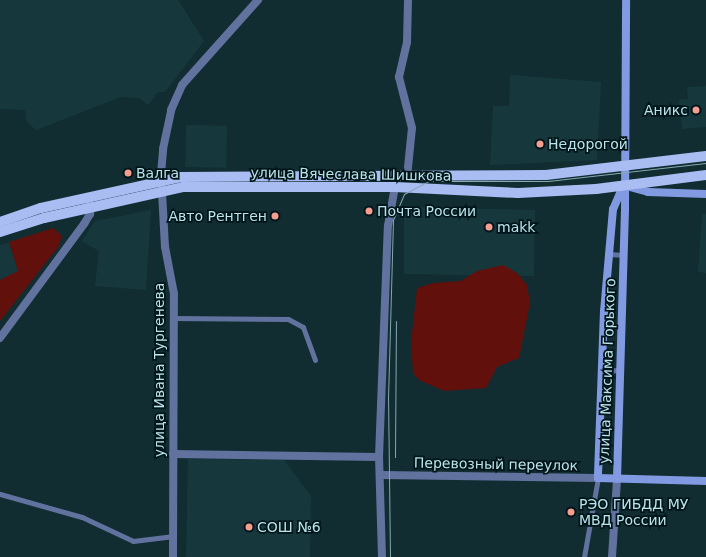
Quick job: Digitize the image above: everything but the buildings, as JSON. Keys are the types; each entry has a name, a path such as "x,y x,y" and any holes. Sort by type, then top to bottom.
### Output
{"main road":[{"name":"улица Вячеслава Шишкова","path":"0,222 206,176 546,176 706,156"},
{"name":"улица Вячеслава Шишкова","path":"162,186 395,187 518,193 624,186 706,174"},
{"name":"улица Вячеслава Шишкова","path":"0,232 89,202"}],"street":[{"name":"улица Ивана Тургенева","path":"172,557 174,318 162,186 163,149 175,97 193,71 224,41 258,0"},
{"path":"407,177 412,128 399,77 407,42 408,0"},
{"name":"улица Максима Горького","path":"612,557 624,255 623,167 626,0"},
{"path":"624,186 648,192 706,194"},
{"name":"улица Максима Горького","path":"598,478 602,371 613,209 624,186"},
{"path":"382,557 381,476 379,456 388,226 395,187"},
{"path":"0,338 84,224 89,202"},
{"path":"173,454 379,456"},
{"name":"Перевозный переулок","path":"381,476 598,478 706,481"}],"lane":[{"path":"609,254 624,255"},
{"path":"174,318 288,319 303,327 315,360"},
{"path":"602,371 620,370"},
{"path":"584,557 598,478"},
{"path":"0,494 82,517 133,541 172,536"}],"shaded area":[{"path":"0,0 178,0 204,41 165,92 158,92 148,105 139,98 121,97 36,130 26,121 25,110 0,109"},
{"path":"510,75 601,82 597,160 490,165 493,106 509,106"},
{"path":"706,86 706,127 682,129 679,100 688,99 687,87"},
{"path":"186,125 227,126 226,168 185,167"},
{"path":"411,207 535,210 534,276 404,274 404,217"},
{"path":"151,210 146,290 95,286 99,251 82,241 95,221"},
{"path":"702,214 706,214 706,273 698,272"},
{"path":"53,228 62,236 59,246 0,321 0,280 18,271 9,242"},
{"path":"9,242 18,272 0,280 0,245"},
{"path":"503,265 517,273 527,285 530,303 519,358 497,367 486,388 444,391 419,380 413,373 411,342 417,288 433,283 461,281 477,271"},
{"name":"СОШ №6","path":"188,459 284,460 311,496 310,557 186,557"}],"tram line":[{"path":"390,557 388,399 393,220 404,194 428,181 548,181 706,163"},
{"path":"395,457 396,321"}],"place":[{"name":"Аникс","path":"696,110"},
{"name":"Недорогой","path":"540,144"},
{"name":"Валга","path":"128,173"},
{"name":"Почта России","path":"369,211"},
{"name":"Авто Рентген","path":"275,216"},
{"name":"makk","path":"489,227"},
{"name":"РЭО ГИБДД МУ МВД России","path":"571,512"},
{"name":"СОШ №6","path":"249,527"}]}
